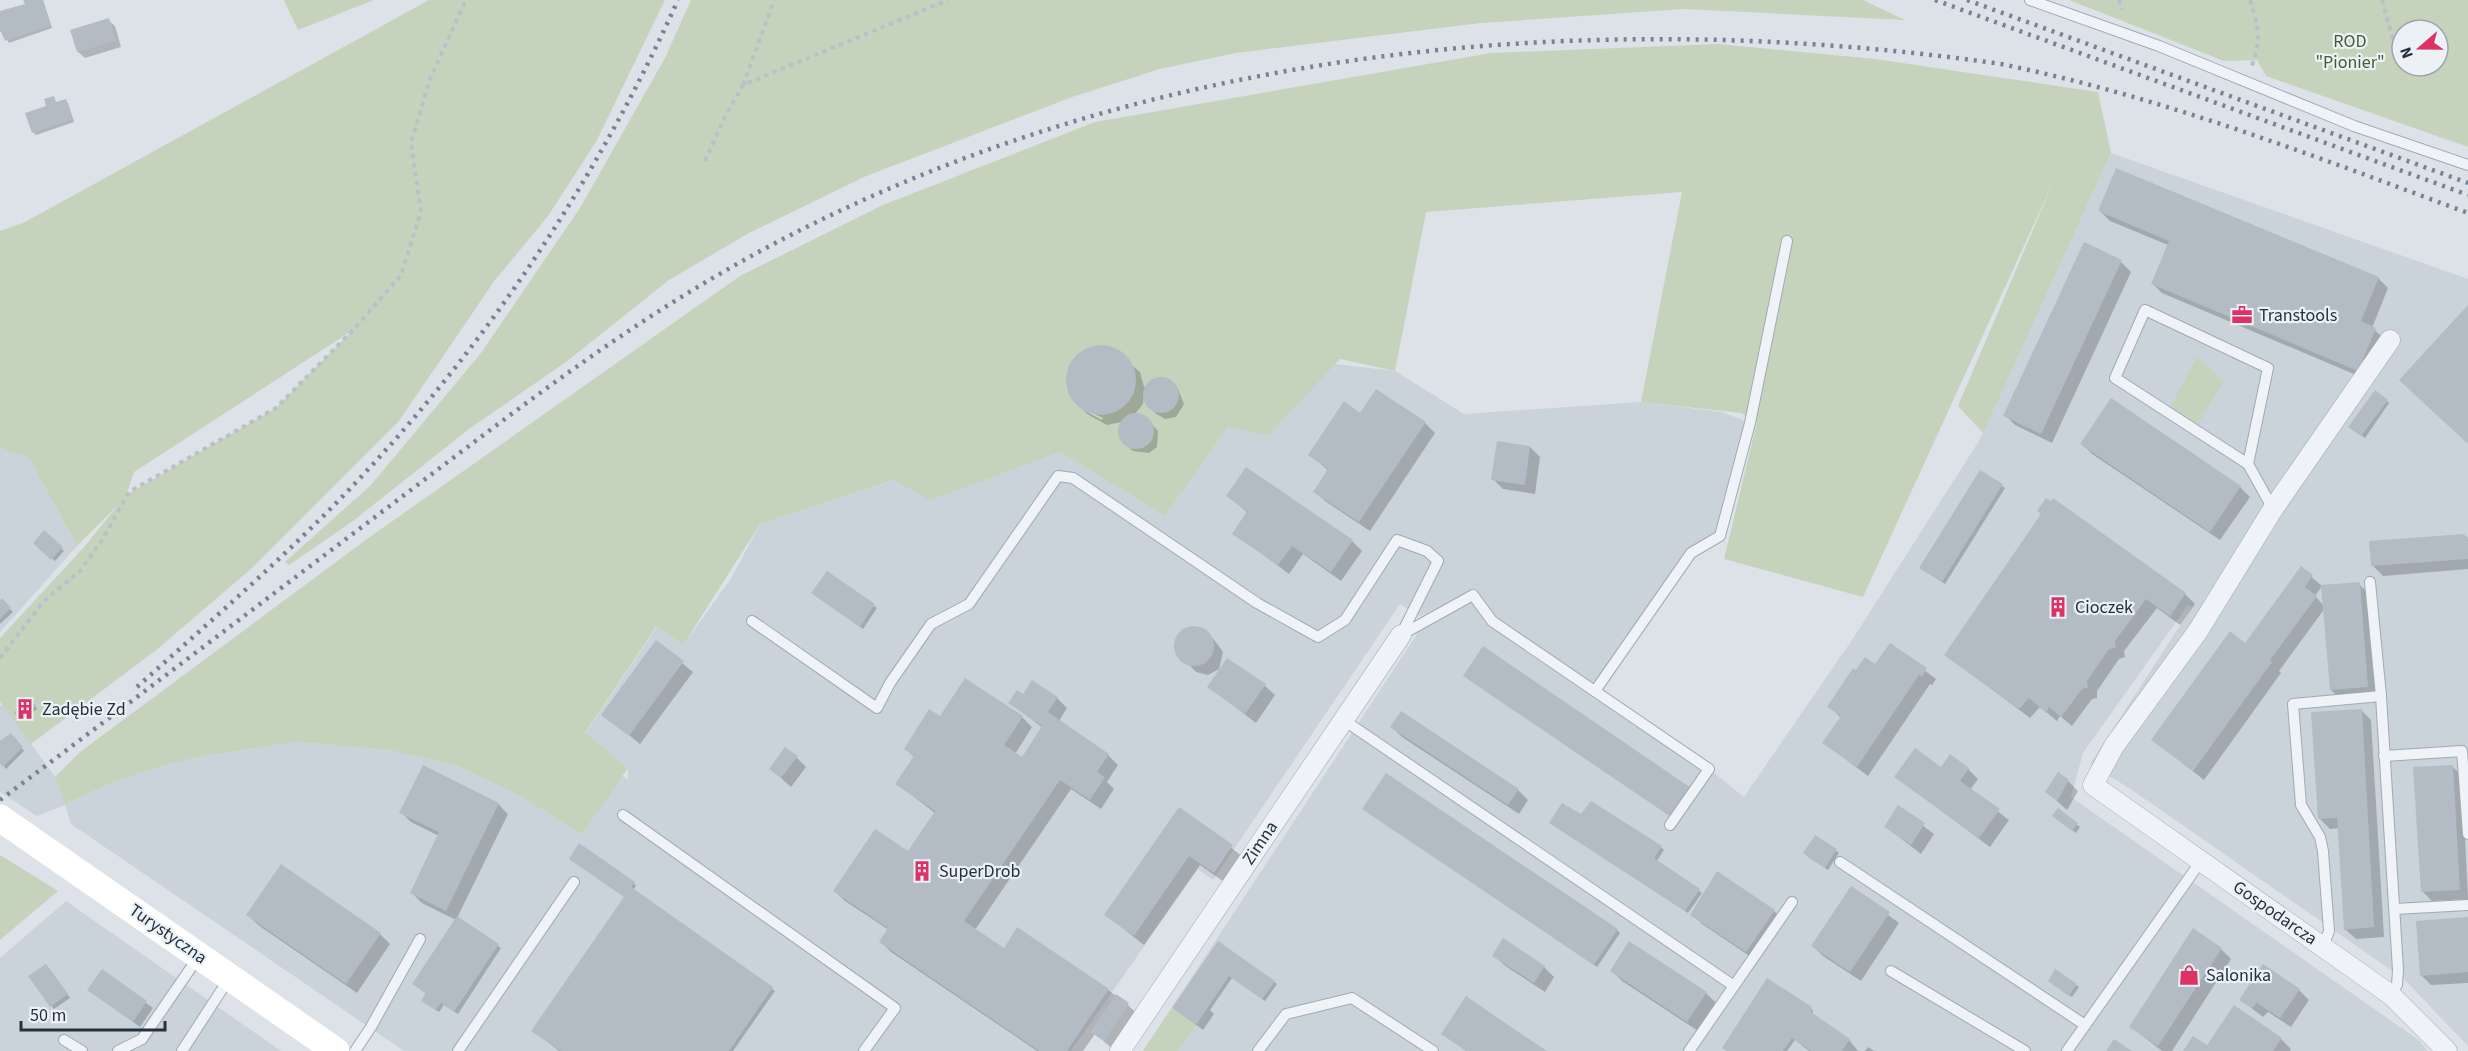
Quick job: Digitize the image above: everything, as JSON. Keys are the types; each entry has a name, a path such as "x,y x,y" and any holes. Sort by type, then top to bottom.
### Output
{"main road":[{"name":"Turystyczna","path":"0,818 336,1051"}],"street":[{"path":"2273,508 2390,339"},
{"name":"Gospodarcza","path":"2273,508 2198,631 2114,746 2093,785 2391,995 2447,1051"},
{"name":"Zimna","path":"1120,1051 1401,635"}],"lane":[{"path":"2030,0 2159,46 2354,126 2468,165"},
{"path":"1595,691 1691,553 1720,536 1750,423 1787,241"},
{"path":"2248,464 2268,368 2145,310 2115,378 2248,464 2273,508"},
{"path":"752,621 877,708 890,683 931,624 969,604 1058,476 1073,478 1257,603 1318,637 1345,620 1397,540 1427,551 1438,561 1401,635"},
{"path":"2370,582 2395,909 2398,970 2397,985 2391,995"},
{"path":"1401,635 1473,595 1492,621 1709,769 1670,825"},
{"path":"2323,947 2329,931 2323,851 2320,837 2301,805 2293,704 2380,696"},
{"path":"1348,723 1734,986"},
{"path":"2384,756 2462,751 2468,834"},
{"path":"623,815 895,1008 864,1051"},
{"path":"2067,1051 2201,861"},
{"path":"1840,862 2085,1025"},
{"path":"458,1051 574,882"},
{"path":"1689,1051 1792,902"},
{"path":"2395,909 2468,905"},
{"path":"355,1051 420,939"},
{"path":"118,1051 142,1039 200,956"},
{"path":"1891,971 2025,1051"},
{"path":"182,1051 230,977"},
{"path":"1258,1051 1286,1014 1352,998 1433,1051"},
{"path":"64,1040 82,1051"}],"path":[{"path":"0,658 44,601 80,571 102,540 129,492 276,408 356,327 401,275 421,212 411,143 430,80 466,0"},
{"path":"705,161 724,117 743,86 774,0"},
{"path":"743,86 948,0"},
{"path":"2119,0 2122,10"},
{"path":"2246,82 2259,38 2259,29 2250,0"},
{"path":"2382,0 2390,30"}],"shaded area":[{"path":"2111,153 2468,279 2468,1046 2404,979 2132,790 2090,764 2192,607 2188,605 2083,753 2071,797 2420,1041 2427,1051 1143,1051 1421,628 1469,596 1420,616 1400,604 1213,880 1198,869 1071,1051 404,1051 71,824 65,805 37,816 0,792 0,706 3,705 55,777 65,804 114,782 162,766 203,756 297,742 389,750 458,766 522,797 582,835 622,776 628,779 628,768 585,734 657,627 684,644 732,577 760,524 895,480 930,499 1060,452 1165,516 1228,427 1335,364 1395,371 1464,414 1641,402 1722,412 1750,423 1720,536 1691,553 1595,691 1709,769 1744,797 1852,640 1979,441"},
{"path":"0,448 29,458 77,546 0,632"},
{"path":"66,901 281,1051 0,1051 0,958"}],"green space":[{"path":"284,0 374,0 298,30"},
{"path":"429,0 665,0 596,142 548,216 495,280 399,421 251,569 155,651 31,744 0,702 0,638 85,546 119,504 77,546 29,458 0,448 0,231 25,222","holes":["353,330 276,408 126,495 134,472"]},
{"path":"691,0 1863,0 1905,20 1684,9 1481,23 1236,53 1160,69 1072,97 864,177 749,233 669,280 566,362 469,429 353,521 289,565 285,562 371,485 481,353 580,208 665,58"},
{"name":"ROD \"Pionier\"","path":"2069,0 2468,0 2468,147 2266,76 2257,60 2224,61"},
{"path":"1718,44 1875,59 2098,92 2111,153 1983,433 1958,406 2055,178 1863,597 1724,559 1757,422 1741,413 1641,402 1682,192 1426,212 1395,371 1340,359 1268,435 1228,427 1165,516 1060,452 930,500 894,480 760,524 684,644 656,627 585,733 628,768 582,835 522,797 458,766 389,750 297,742 203,756 162,766 114,782 65,804 55,777 80,752 367,539 740,276 883,205 1095,122 1491,53"},
{"path":"2197,357 2224,381 2198,424 2170,408"},
{"path":"0,855 58,891 0,940"},
{"path":"1172,1008 1196,1025 1177,1051 1143,1051"}],"building":[{"path":"23,0 42,0 50,26 5,41 0,29 0,11 25,4"},
{"path":"109,18 116,41 77,52 70,30"},
{"path":"54,96 56,102 66,99 73,119 32,133 25,113 46,106 44,99"},
{"path":"2116,168 2379,277 2361,321 2376,328 2358,371 2151,284 2169,241 2098,211"},
{"path":"2084,242 2122,260 2041,434 2003,416"},
{"path":"2468,305 2468,444 2399,380"},
{"path":"1101,345 1114,348 1126,355 1133,367 1136,380 1133,393 1126,405 1114,412 1101,415 1088,412 1076,405 1069,393 1066,380 1069,367 1076,355 1088,348"},
{"path":"1161,377 1174,382 1179,395 1174,408 1161,413 1148,408 1143,395 1148,382"},
{"path":"1376,389 1426,422 1359,522 1313,492 1328,469 1308,455 1344,401 1360,413"},
{"path":"2375,390 2388,400 2361,436 2348,427"},
{"path":"2111,398 2241,486 2210,532 2080,444"},
{"path":"1136,413 1148,419 1154,431 1148,443 1136,449 1124,443 1118,431 1124,419"},
{"path":"1497,441 1530,446 1525,485 1491,480"},
{"path":"1246,467 1353,540 1331,572 1292,546 1278,565 1232,534 1247,511 1226,496"},
{"path":"1980,470 2003,484 1942,582 1919,568"},
{"name":"Cioczek","path":"2046,498 2051,501 2053,498 2186,593 2170,616 2146,599 2115,641 2116,648 2109,649 2087,681 2088,688 2082,689 2061,717 2049,707 2046,713 2029,698 2019,709 1944,655 2041,514 2037,511"},
{"path":"44,530 63,547 51,560 33,543"},
{"path":"2464,534 2468,537 2468,559 2371,566 2369,541"},
{"path":"2301,566 2313,575 2305,587 2317,596 2193,771 2151,740 2230,631 2245,643"},
{"path":"827,571 875,604 860,627 811,593"},
{"path":"2360,582 2368,687 2330,690 2321,585"},
{"path":"2,598 11,608 0,619 0,600"},
{"path":"1194,626 1208,632 1214,646 1208,660 1194,666 1180,660 1174,646 1180,632"},
{"path":"656,640 684,661 629,736 601,715"},
{"path":"1890,643 1927,668 1922,677 1919,675 1857,767 1822,743 1841,716 1827,707 1853,668 1856,670 1865,657 1875,664"},
{"path":"1483,646 1691,788 1671,817 1463,676"},
{"path":"1227,658 1266,684 1245,714 1207,687"},
{"name":"SuperDrob","path":"965,678 1023,716 1004,745 1022,757 1042,726 1008,703 1017,690 1023,694 1032,680 1058,697 1048,712 1109,754 1097,772 1105,777 1090,800 1060,780 964,921 1004,948 1017,927 1109,989 1067,1051 1039,1051 879,942 888,928 833,891 875,829 908,851 935,811 895,784 914,756 904,749 929,709 940,716"},
{"name":"Zadębie Zd","path":"31,700 36,706 18,718 14,712"},
{"path":"2362,709 2374,927 2344,930 2337,818 2318,819 2311,712"},
{"path":"1401,711 1519,789 1508,805 1390,727"},
{"path":"11,733 23,747 3,767 0,764 0,741"},
{"path":"785,747 798,756 781,778 769,769"},
{"path":"1915,748 1941,767 1950,754 1969,768 1960,781 2000,809 1979,838 1894,777"},
{"path":"423,765 499,803 446,911 410,893 439,832 399,813"},
{"path":"2453,765 2460,890 2421,892 2413,767"},
{"path":"2058,772 2069,780 2057,801 2045,792"},
{"path":"1386,773 1618,929 1594,965 1362,809"},
{"path":"1591,801 1662,846 1654,858 1700,889 1685,911 1549,823 1562,803 1581,814"},
{"path":"1898,805 1925,823 1911,845 1884,827"},
{"path":"1179,807 1233,845 1214,873 1189,856 1134,936 1104,915"},
{"path":"2058,808 2078,823 2072,831 2052,816"},
{"path":"1815,835 1837,849 1825,868 1803,853"},
{"path":"579,843 635,882 631,887 773,987 729,1051 561,1051 531,1031 624,897 569,859"},
{"path":"281,864 381,933 346,984 246,915"},
{"path":"1717,871 1775,910 1746,952 1690,915"},
{"path":"1851,886 1890,912 1850,972 1811,946"},
{"path":"457,916 499,944 454,1012 441,1003 436,1010 421,1001 426,993 412,984"},
{"path":"2468,917 2468,972 2420,976 2416,921"},
{"path":"2193,928 2222,948 2158,1046 2129,1027"},
{"path":"1503,938 1545,966 1534,983 1492,956"},
{"path":"1218,941 1275,981 1262,999 1229,976 1196,1025 1172,1008"},
{"path":"1629,941 1707,992 1687,1022 1610,971"},
{"path":"46,964 68,994 50,1007 28,976"},
{"path":"2263,964 2300,989 2280,1018 2257,1003 2252,1008 2239,1000"},
{"path":"102,969 147,1001 133,1022 87,990"},
{"path":"2055,969 2077,984 2069,996 2048,981"},
{"path":"1767,978 1812,1007 1811,1012 1850,1039 1842,1051 1811,1051 1792,1038 1783,1051 1727,1051 1722,1048"},
{"path":"1116,994 1129,1003 1104,1041 1090,1032"},
{"path":"1466,996 1547,1051 1466,1051 1441,1034"},
{"path":"2234,1005 2282,1038 2273,1051 2183,1051 2193,1036 2207,1045"},
{"path":"2114,1039 2132,1051 2106,1051"}],"railway":[{"path":"137,687 252,584 335,504 410,423 456,367 540,251 578,191 614,129 678,0"},
{"path":"1935,0 2468,195"},
{"path":"1967,0 2468,183"},
{"path":"0,800 538,394 691,291 840,211 997,147 1159,98 1325,65 1493,45 1663,39 1833,46 2001,64 2120,93 2237,130 2468,213"}],"place":[{"name":"Transtools","path":"2242,315"},
{"name":"Cioczek","path":"2058,607"},
{"name":"Zadębie Zd","path":"25,709"},
{"name":"SuperDrob","path":"922,871"},
{"name":"Salonika","path":"2189,975"}]}
